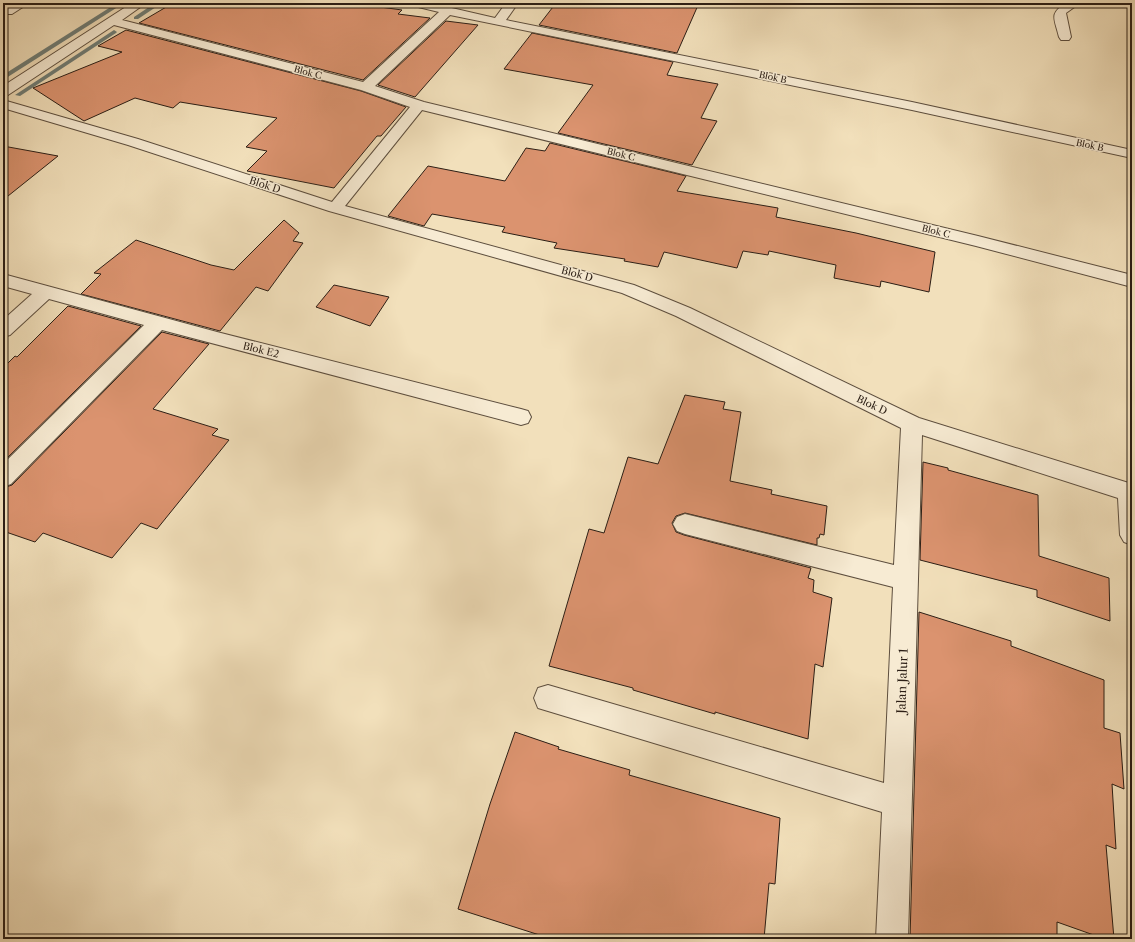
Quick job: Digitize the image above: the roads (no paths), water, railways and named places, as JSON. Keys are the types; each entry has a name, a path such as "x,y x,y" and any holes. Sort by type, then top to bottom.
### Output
{"street":[{"path":"8,11 23,3"},
{"path":"3,92 140,3"},
{"name":"Blok B","path":"414,3 498,22 798,82 1132,154"},
{"path":"498,22 512,3"},
{"path":"1065,37 1060,14 1061,11 1074,3"},
{"path":"366,87 447,10"},
{"name":"Blok C","path":"111,21 366,87 419,105 978,241 1132,282"},
{"name":"Blok D","path":"3,104 134,142 335,208 597,280 658,300 912,424 1130,493"},
{"path":"335,208 419,105"},
{"name":"Blok E2","path":"3,280 158,323 521,417"},
{"path":"3,330 46,292"},
{"path":"3,478 158,323"},
{"name":"Jalan Jalur 1","path":"892,939 912,424"},
{"path":"1130,493 1132,535"},
{"path":"686,524 906,579"},
{"path":"548,698 898,802"}],"waterway":[{"path":"3,78 121,3"},
{"path":"136,18 159,3"},
{"path":"18,95 114,32"}]}
